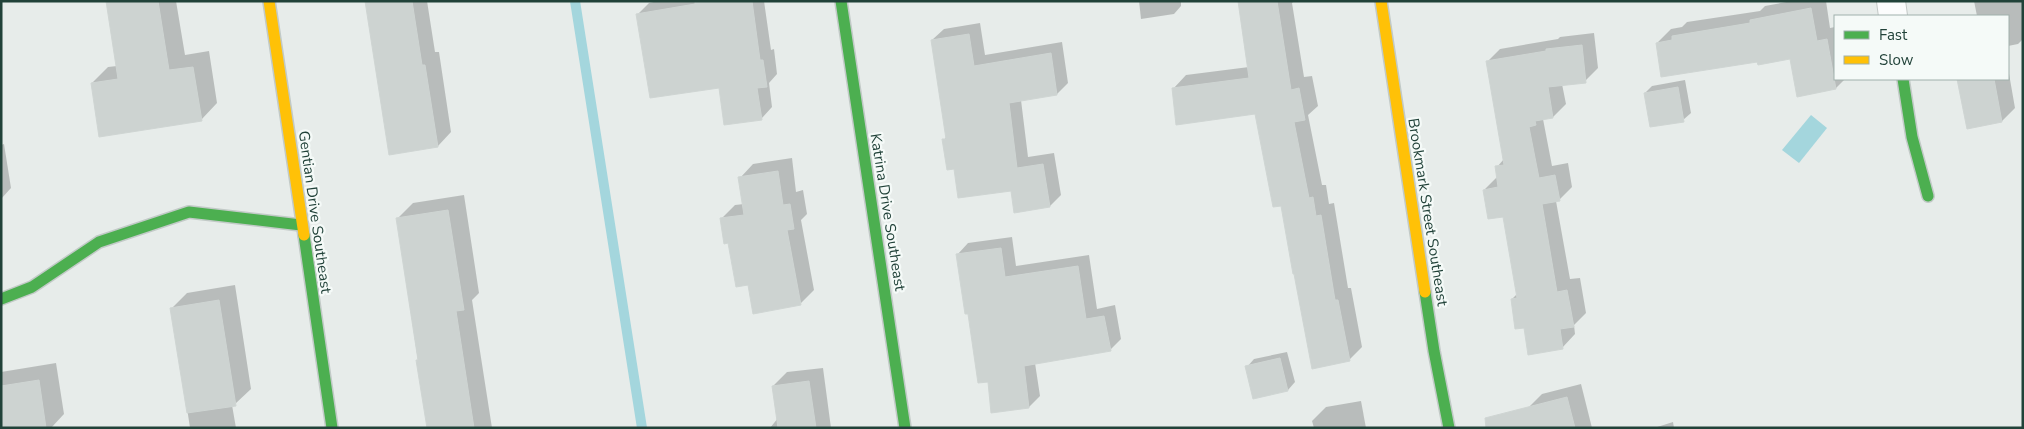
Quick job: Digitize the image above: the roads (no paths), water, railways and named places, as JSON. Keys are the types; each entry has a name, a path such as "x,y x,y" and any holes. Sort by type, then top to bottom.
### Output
{"street":[{"name":"Gentian Drive Southeast","path":"270,1 301,225 332,428"},
{"name":"Katrina Drive Southeast","path":"841,1 905,428"},
{"name":"Brookmark Street Southeast","path":"1381,1 1434,351 1448,428"},
{"path":"1891,1 1893,15"},
{"path":"1903,80 1912,137 1928,196"},
{"path":"1,298 32,287 98,242 189,212 301,225"}],"water":[{"path":"1811,115 1827,128 1799,163 1782,150"}],"waterway":[{"path":"575,1 642,428"}]}
